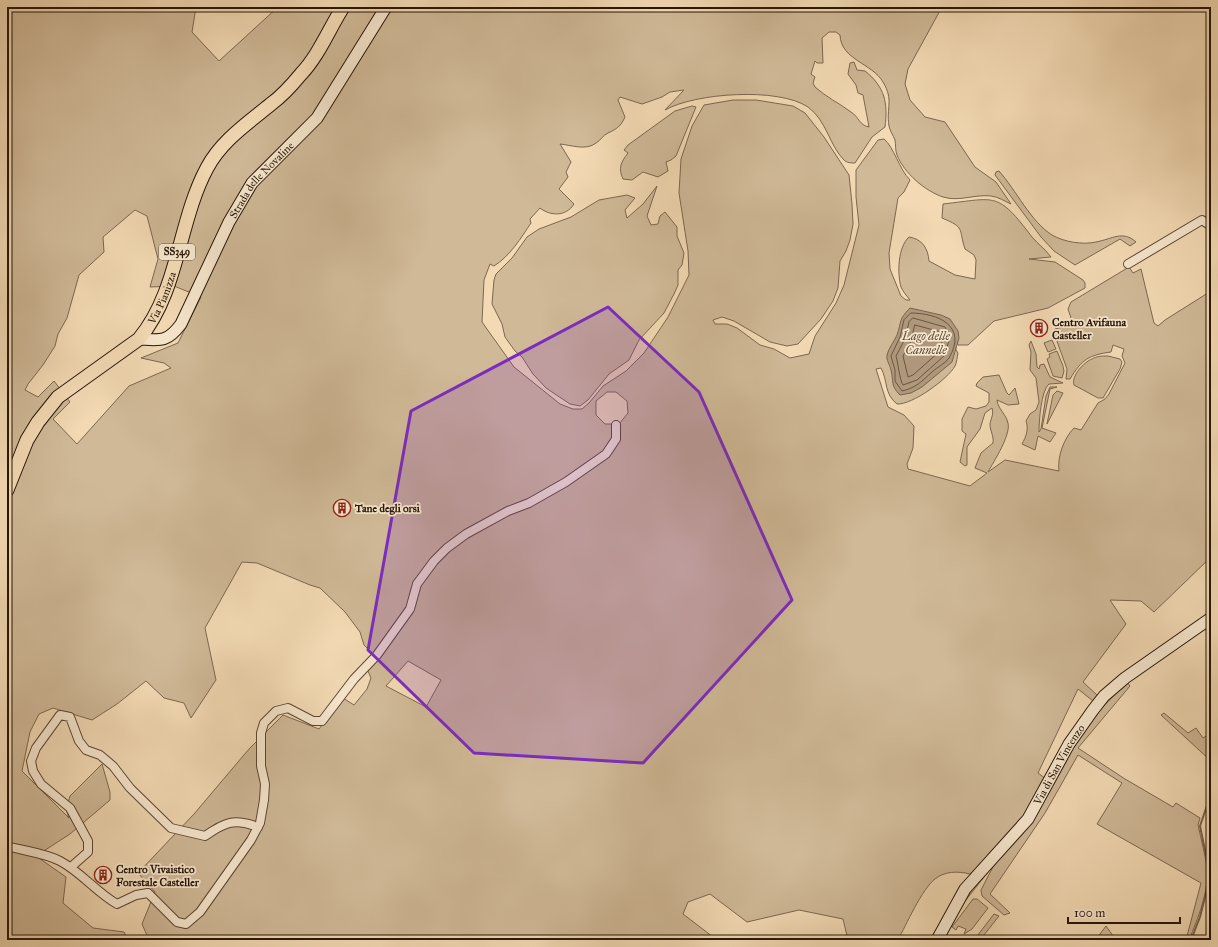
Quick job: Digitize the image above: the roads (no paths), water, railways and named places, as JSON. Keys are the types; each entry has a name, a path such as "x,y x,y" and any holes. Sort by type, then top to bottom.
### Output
{"main road":[{"name":"Via Pianizza","path":"7,490 27,440 38,422 58,397 139,339 156,316 195,194 207,167 220,149 273,103 302,74 312,61 343,7"},
{"name":"Strada delle Novaline","path":"139,339 162,340 173,335 181,324 229,222 252,183 317,118 386,7"},
{"name":"Via di San Vincenzo","path":"937,940 965,889 1028,819 1069,744 1093,710 1125,678 1211,618"}],"street":[{"path":"1128,264 1202,220 1211,226"},
{"path":"7,846 59,860 71,867 106,898 117,904 148,893 177,922 186,924 200,912 251,840 258,827 264,800 261,739 264,723 276,711 288,708 312,721 322,721 354,679 377,655 403,619 410,609 416,584 438,556 466,534 508,511 529,503 566,482 606,454 616,439 616,425"},
{"path":"71,867 88,852 88,842 70,808 41,784 33,771 31,761 36,748 60,715 70,717 79,741 86,750 100,755 113,766 130,788 171,828 205,836 217,827 230,822 244,822 258,827"}],"water":[{"name":"Lago delle Cannelle","path":"910,308 941,315 950,319 958,331 959,338 952,362 922,387 911,393 900,395 894,386 887,355 897,335 902,318"}],"waterway":[{"path":"1191,940 1200,917 1207,889 1208,865 1200,826 1211,794"}],"place":[{"name":"Centro Avifauna Casteller","path":"1039,328"},
{"name":"Tane degli orsi","path":"342,508"},
{"name":"Centro Vivaistico Forestale Casteller","path":"103,875"}]}
